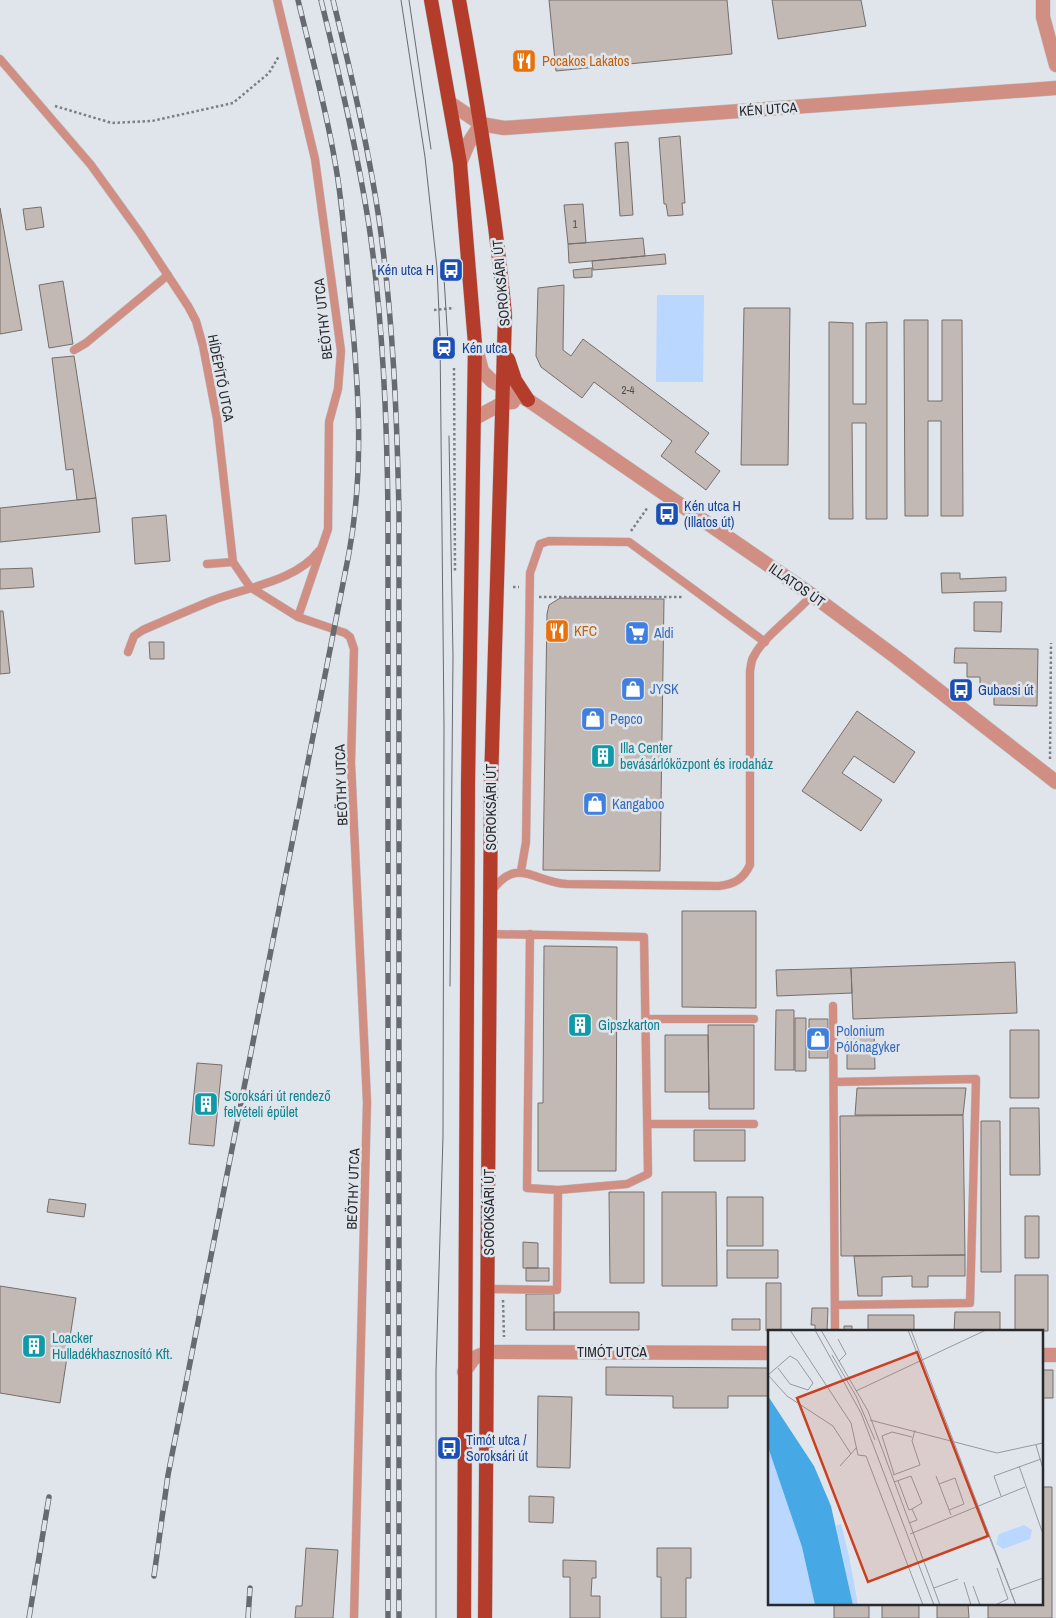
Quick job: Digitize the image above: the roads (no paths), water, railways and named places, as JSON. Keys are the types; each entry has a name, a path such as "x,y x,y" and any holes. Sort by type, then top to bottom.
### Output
{"main road":[{"name":"SOROKSÁRI ÚT","path":"431,0 460,163 475,344 468,784 464,1618"},
{"name":"SOROKSÁRI ÚT","path":"459,0 481,124 499,249 505,315 504,396 493,649 485,1618"},
{"path":"505,349 515,380 528,400"}],"street":[{"path":"1043,0 1043,17 1056,65"},
{"name":"KÉN UTCA","path":"450,103 481,124 512,128 1056,88"},
{"path":"460,163 468,144 481,124"},
{"name":"ILLATOS ÚT","path":"475,344 482,371 504,396 528,400 812,595 897,658 1052,779"},
{"path":"475,418 504,396"},
{"path":"464,1372 474,1358 488,1352"},
{"name":"TIMÓT UTCA","path":"488,1352 768,1353"}],"lane":[{"name":"BEÖTHY UTCA","path":"277,0 315,159 341,351 338,389 329,422 328,529 298,617 345,632 350,637 354,649 351,763 368,1102 354,1618"},
{"name":"HÍDÉPÍTŐ UTCA","path":"0,59 37,99 91,165 168,275 196,321 204,346 217,418 232,562 250,587"},
{"path":"74,350 86,343 168,275"},
{"path":"521,871 526,842 530,573 540,544 549,541 629,542 765,642"},
{"path":"128,652 134,636 144,630 250,587 287,575 315,557 324,545"},
{"path":"207,564 232,562"},
{"path":"250,587 298,617"},
{"path":"490,894 505,877 514,872 521,871 550,883 567,884 719,886 732,884 744,876 750,865 750,671 754,656 765,642 798,612 812,595"},
{"path":"490,934 530,934 644,937 648,1174 627,1184 558,1190 527,1188 530,934"},
{"path":"833,1006 835,1330"},
{"path":"646,1019 754,1020"},
{"path":"834,1082 976,1079 970,1303 835,1305"},
{"path":"647,1124 754,1124"},
{"path":"488,1289 557,1290 558,1190"}],"tram line":[{"path":"401,0 425,157 437,268 440,336 444,726 443,1136 436,1371 436,1618"},
{"path":"409,0 431,149"},
{"path":"443,261 448,343"},
{"path":"449,436 453,656 450,986"}],"railway":[{"path":"154,1576 168,1475 349,553 357,492 358,401 341,198 327,122 298,0"},
{"path":"321,0 347,109 368,219 381,329 387,439 388,1618"},
{"path":"333,0 359,109 379,219 391,329 397,440 399,513 399,1618"},
{"path":"29,1618 49,1497"},
{"path":"248,1618 250,1588"}],"place":[{"name":"Pocakos Lakatos","path":"524,61"},
{"name":"Kén utca H","path":"451,270"},
{"name":"Kén utca","path":"444,348"},
{"name":"Kén utca H (Illatos út)","path":"667,514"},
{"name":"KFC","path":"557,631"},
{"name":"Aldi","path":"637,633"},
{"name":"JYSK","path":"633,689"},
{"name":"Gubacsi út","path":"961,690"},
{"name":"Pepco","path":"593,719"},
{"name":"Illa Center bevásárlóközpont és irodaház","path":"603,756"},
{"name":"Kangaboo","path":"595,804"},
{"name":"Gipszkarton","path":"580,1025"},
{"name":"Polonium Pólónagyker","path":"818,1039"},
{"name":"Soroksári út rendező felvételi épület","path":"206,1104"},
{"name":"Loacker Hulladékhasznosító Kft.","path":"34,1346"},
{"name":"Timót utca / Soroksári út","path":"449,1448"}]}
